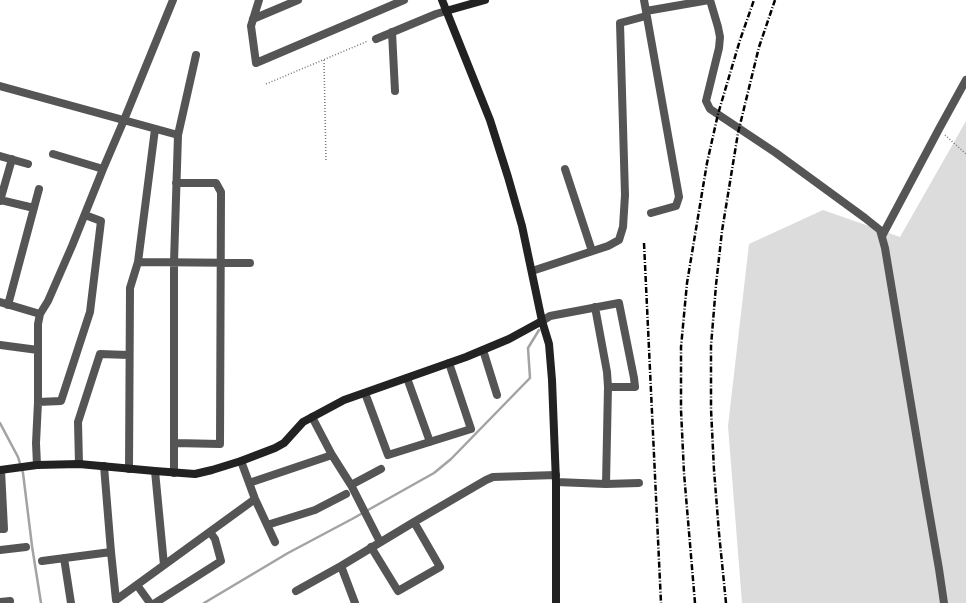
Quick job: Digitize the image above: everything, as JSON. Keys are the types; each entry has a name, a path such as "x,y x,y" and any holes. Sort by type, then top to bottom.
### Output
{"street":[{"path":"37,465 38,324 40,314 48,302 72,246 173,0"},
{"path":"259,0 252,26 256,63 392,2 404,0"},
{"path":"253,19 298,0"},
{"path":"442,0 490,120 508,177 520,219 542,321 549,344 556,479 556,603"},
{"path":"376,39 436,14 485,0"},
{"path":"644,0 679,197 676,206 651,213"},
{"path":"532,271 608,246 619,240 623,227 625,195 620,23 646,13 710,0 720,37 719,48 706,101 710,109 807,175 880,230 885,248 944,603"},
{"path":"392,32 395,91"},
{"path":"174,473 174,262 178,135 196,55"},
{"path":"882,236 966,80"},
{"path":"0,86 178,135"},
{"path":"129,469 130,288 138,262 155,128"},
{"path":"53,154 103,169"},
{"path":"0,156 28,164"},
{"path":"12,159 0,200 34,208"},
{"path":"565,169 592,251"},
{"path":"175,443 220,444 221,263 221,192 216,183 176,183"},
{"path":"39,189 4,303 40,314"},
{"path":"38,402 61,401 90,312 101,221 85,215"},
{"path":"138,262 250,263"},
{"path":"0,529 4,529 1,470 37,465 79,464 195,474 212,470 275,448 284,443 303,422 344,400 483,350 550,316 619,303 635,387 608,387"},
{"path":"595,307 607,372 608,387 606,484"},
{"path":"0,345 38,350"},
{"path":"483,350 498,395"},
{"path":"79,464 78,422 100,354 130,355"},
{"path":"365,393 388,455 471,429 449,363"},
{"path":"407,378 430,442"},
{"path":"312,417 332,455 351,485 380,542"},
{"path":"249,483 332,455"},
{"path":"241,461 255,499 275,542"},
{"path":"104,466 116,601"},
{"path":"351,485 381,469"},
{"path":"155,471 164,565"},
{"path":"296,592 493,477 556,479 606,484 640,483"},
{"path":"267,525 314,510 346,494"},
{"path":"116,601 255,499"},
{"path":"371,547 398,591 440,567 414,522"},
{"path":"156,603 221,561 215,539 210,532"},
{"path":"0,550 26,547"},
{"path":"42,561 111,552"},
{"path":"64,558 71,603"},
{"path":"341,566 355,603"},
{"path":"137,585 150,603"},
{"path":"0,602 10,601"}],"path":[{"path":"266,84 376,39"},
{"path":"324,60 326,162"},
{"path":"939,129 966,154"}],"shaded area":[{"path":"966,121 966,603 742,603 728,426 749,244 823,210 900,237"}],"waterway":[{"path":"204,603 288,553 434,473 451,459 530,378 528,348 539,330"},
{"path":"0,423 18,457 23,473 41,603"}],"railway":[{"path":"695,603 684,473 681,410 681,347 687,283 707,163 718,114 740,40 754,0"},
{"path":"726,603 714,470 711,409 711,346 722,231 738,133 759,47 775,0"},
{"path":"644,243 661,603"}]}
